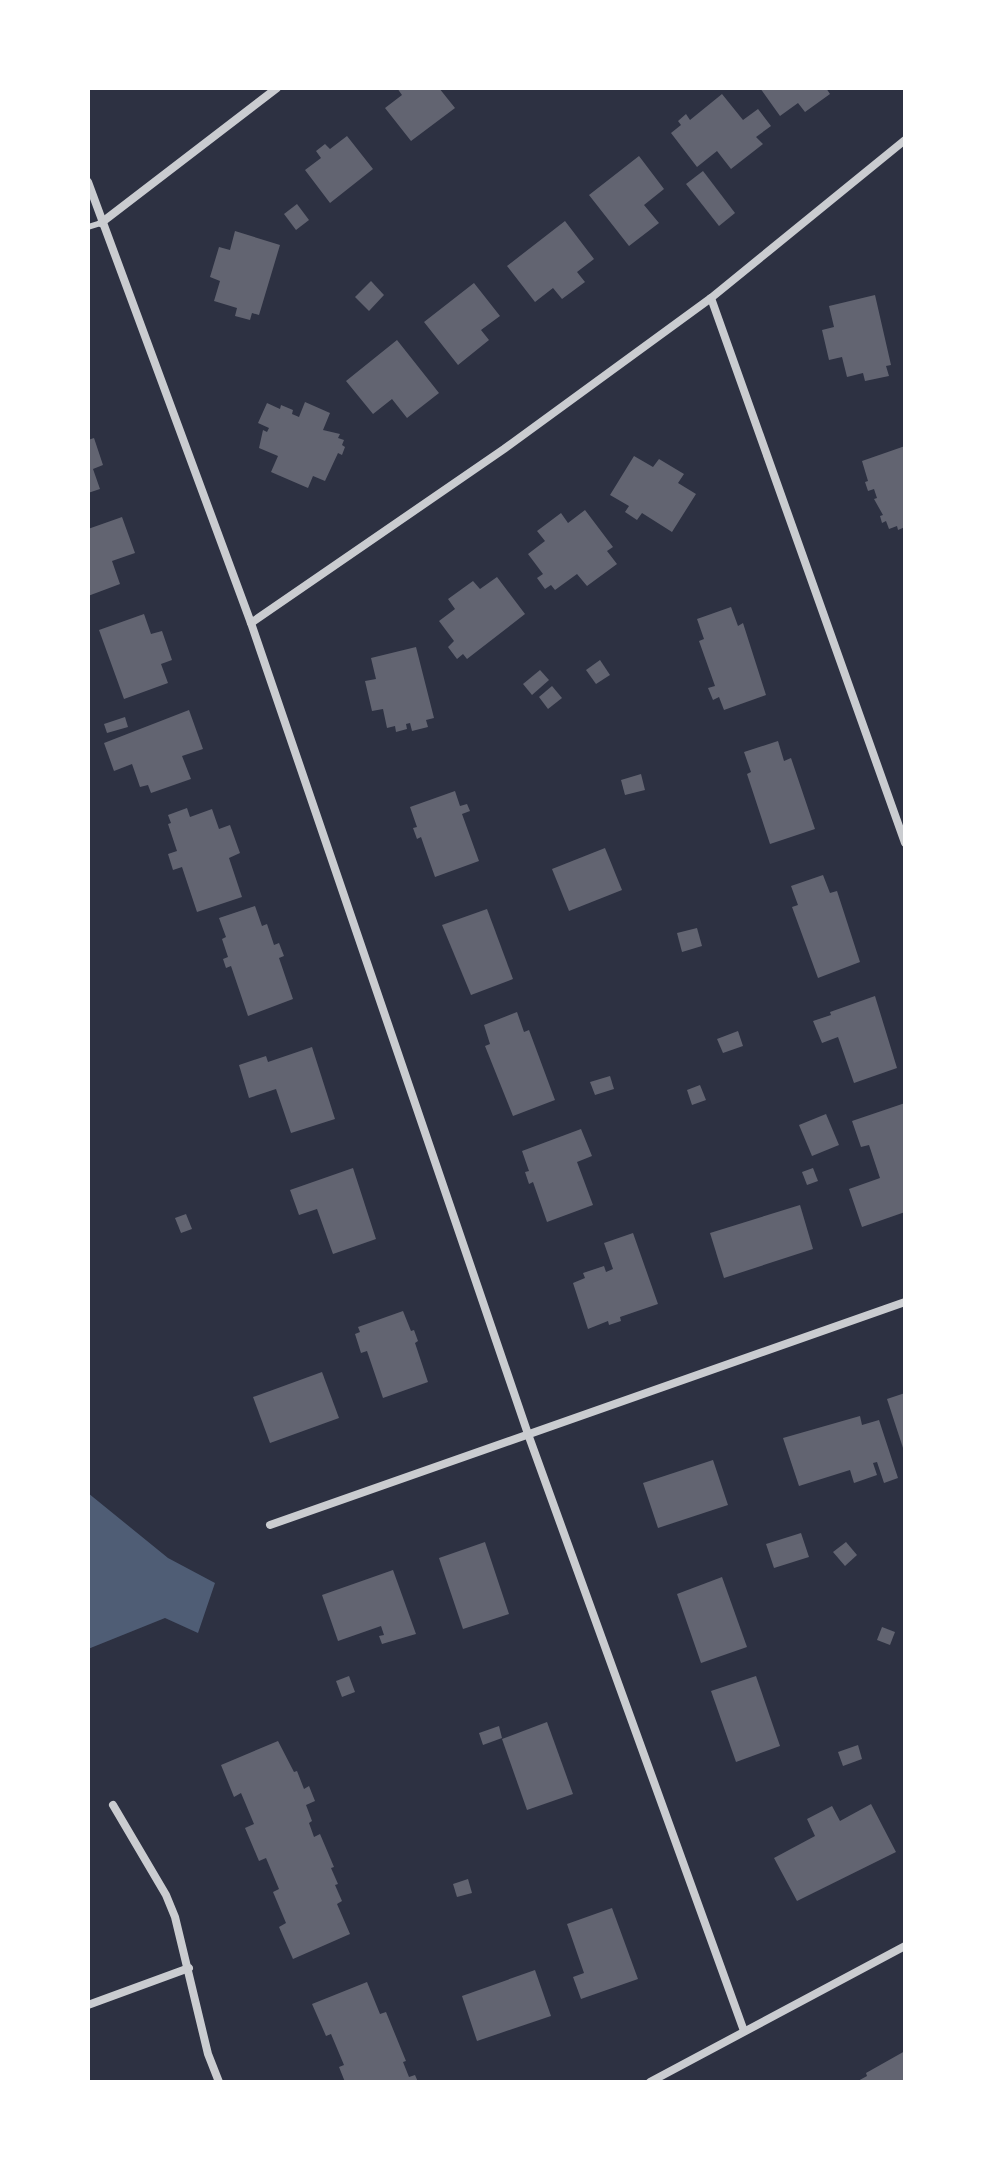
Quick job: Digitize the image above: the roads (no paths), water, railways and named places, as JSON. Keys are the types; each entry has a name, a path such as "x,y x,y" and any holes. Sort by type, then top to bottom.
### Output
{"street":[{"path":"101,223 277,88"},
{"path":"251,623 504,449 711,298 905,140"},
{"path":"88,182 251,623 528,1434 744,2031"},
{"path":"711,298 905,843"},
{"path":"270,1525 905,1302"},
{"path":"113,1805 166,1895 175,1917 208,2054 219,2082"},
{"path":"650,2082 905,1946"},
{"path":"88,2005 189,1968"}],"lane":[{"path":"88,227 101,223"}],"water":[{"path":"88,1493 168,1558 215,1583 198,1633 165,1618 88,1649"}]}
